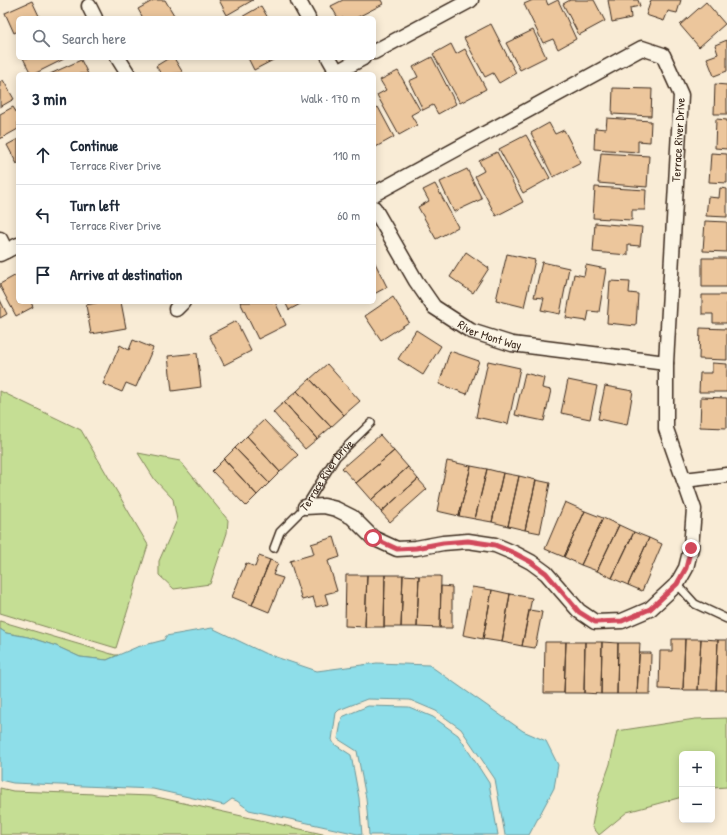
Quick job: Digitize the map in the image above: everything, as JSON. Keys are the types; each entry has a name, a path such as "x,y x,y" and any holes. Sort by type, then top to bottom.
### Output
{"street":[{"path":"298,0 307,16"},
{"path":"376,51 471,0"},
{"name":"Terrace River Drive","path":"305,507 324,506 336,509 352,517 373,538 397,549 468,541 495,545 531,562 546,573 579,612 595,622 622,621 650,609 677,584 686,568 694,509 666,429 666,363 681,95 663,55 642,48 376,193"},
{"path":"119,60 127,72"},
{"path":"330,60 335,72"},
{"path":"337,72 359,60"},
{"name":"River Mont Way","path":"376,212 416,282 434,307 470,332 512,344 666,363"},
{"path":"684,480 727,475"}],"lane":[{"name":"Terrace River Drive","path":"305,507 336,457 370,423"},
{"path":"274,548 280,532 305,507"},
{"path":"677,584 695,604 727,619"}],"green space":[{"path":"0,391 81,430 148,545 116,648 0,613"},
{"path":"138,453 180,461 228,520 227,533 210,584 174,589 159,575 159,561 177,520 173,499 155,480"},
{"path":"0,621 118,655 107,660 80,657 56,646 28,637 6,633 0,629"},
{"path":"727,718 727,787 715,788 715,751 679,751 679,798 627,812 599,835 592,826 596,804 610,764 617,731 695,719"},
{"path":"0,788 13,791 152,796 327,835 0,835"}],"water":[{"path":"212,628 264,653 317,671 377,663 429,665 523,731 546,741 558,765 554,788 529,835 505,835 495,779 461,729 436,711 410,700 367,699 339,710 336,713 332,740 334,744 351,755 359,798 362,835 249,810 232,799 224,805 153,789 13,783 0,780 0,629 6,633 28,637 56,646 80,657 107,660 137,647 164,640 166,636"},
{"path":"368,706 409,707 433,717 458,735 489,783 498,835 369,835 366,798 357,751 338,739 342,717"}],"building":[{"path":"154,0 165,0 174,15 142,16 138,9"},
{"path":"219,0 253,0 227,15"},
{"path":"343,0 381,0 383,4 360,16 337,16 331,6"},
{"path":"533,0 546,0 548,5 558,0 576,39 558,49 553,39 543,43 524,4"},
{"path":"570,0 594,0 605,21 579,35 563,4"},
{"path":"608,0 638,0 640,6 630,8 631,18 612,22"},
{"path":"651,0 681,0 677,13 668,11 664,21 646,15"},
{"path":"32,1 39,16 16,16 16,32 14,33 5,13"},
{"path":"706,2 725,24 699,47 680,25"},
{"path":"261,6 267,16 244,16"},
{"path":"491,24 516,73 499,83 493,73 485,77 464,38"},
{"path":"533,30 546,57 520,70 506,43"},
{"path":"727,40 727,71 714,76 707,58 718,54 715,45"},
{"path":"451,44 456,54 465,49 486,89 460,103 433,54"},
{"path":"432,57 456,104 438,114 433,105 423,110 409,81 418,77 413,67"},
{"path":"24,60 62,60 38,72 30,72"},
{"path":"81,60 87,72 54,72"},
{"path":"166,60 175,60 182,72 160,72 156,66"},
{"path":"249,60 273,60 254,70"},
{"path":"398,71 420,110 411,115 417,125 399,135 377,95 386,90 380,80"},
{"path":"3,80 14,99 0,107 0,82"},
{"path":"715,84 727,85 727,114 714,114"},
{"path":"613,88 652,89 651,116 612,114"},
{"path":"13,107 16,112 16,130 0,139 0,114"},
{"path":"378,107 394,137 376,147 376,108"},
{"path":"607,118 651,121 650,142 638,141 638,152 594,149 595,128 606,129"},
{"path":"716,119 727,120 727,149 715,148"},
{"path":"549,123 555,134 564,130 581,163 553,177 531,133"},
{"path":"526,135 550,178 523,193 499,149"},
{"path":"16,140 16,162 7,145"},
{"path":"497,152 523,202 496,216 475,176 484,171 479,161"},
{"path":"601,153 649,156 647,187 598,183"},
{"path":"711,153 727,154 727,183 709,182"},
{"path":"467,169 482,199 454,212 440,182"},
{"path":"435,184 458,227 436,239 418,207 429,201 423,190"},
{"path":"595,187 646,190 645,210 632,210 632,220 593,218"},
{"path":"720,188 727,189 727,217 706,216 708,197 719,198"},
{"path":"705,221 727,222 727,252 703,251"},
{"path":"595,223 642,227 640,246 628,245 628,255 593,252"},
{"path":"466,252 489,268 473,293 450,277"},
{"path":"507,254 535,260 524,307 496,300"},
{"path":"702,258 727,258 727,287 702,287"},
{"path":"542,262 569,268 560,314 541,310 544,298 534,297"},
{"path":"376,265 387,287 376,293"},
{"path":"586,265 606,269 599,312 589,311 587,321 566,318 574,274 584,276"},
{"path":"16,275 16,304 32,304 33,307 16,316 0,284"},
{"path":"610,281 630,282 629,293 638,294 636,326 607,323"},
{"path":"702,295 727,295 727,323 713,323 713,314 702,314"},
{"path":"393,297 409,322 381,340 365,316"},
{"path":"0,300 7,314 0,318"},
{"path":"121,304 126,328 91,334 86,305"},
{"path":"241,304 276,304 286,325 258,339"},
{"path":"286,304 300,304 289,310"},
{"path":"236,321 251,351 224,365 209,335"},
{"path":"700,328 727,329 727,360 699,359"},
{"path":"416,330 441,346 423,375 398,359"},
{"path":"133,340 153,348 136,387 126,383 122,392 103,384 120,345 129,350"},
{"path":"450,351 479,361 467,394 439,384"},
{"path":"197,353 201,387 172,391 168,356"},
{"path":"488,361 520,368 508,424 476,417"},
{"path":"712,363 727,364 727,392 699,392 700,373 712,373"},
{"path":"327,364 360,401 344,415 310,379"},
{"path":"525,373 544,378 542,388 551,390 544,421 515,415"},
{"path":"310,379 344,415 331,427 297,391"},
{"path":"568,380 597,386 590,419 561,413"},
{"path":"605,386 633,391 627,425 598,419"},
{"path":"297,391 331,427 317,439 284,402"},
{"path":"701,397 727,398 727,428 700,427"},
{"path":"284,402 317,439 305,449 273,412"},
{"path":"264,420 298,455 280,472 247,436"},
{"path":"380,435 394,451 356,483 342,468"},
{"path":"247,436 280,472 269,483 235,448"},
{"path":"235,448 269,483 257,495 224,459"},
{"path":"394,451 408,467 371,500 356,483"},
{"path":"224,459 257,495 246,506 212,471"},
{"path":"447,461 471,466 459,516 437,511"},
{"path":"471,466 487,469 475,519 459,516"},
{"path":"408,467 418,479 381,512 371,500"},
{"path":"487,469 503,473 492,522 475,519"},
{"path":"503,473 519,476 508,526 492,522"},
{"path":"519,476 536,480 525,530 508,526"},
{"path":"418,479 427,489 390,522 381,512"},
{"path":"536,480 550,483 540,533 525,530"},
{"path":"565,502 585,511 564,557 545,549"},
{"path":"585,511 603,518 581,565 564,557"},
{"path":"603,518 619,525 597,571 581,565"},
{"path":"619,525 634,532 612,578 597,571"},
{"path":"634,532 649,538 628,585 612,578"},
{"path":"334,537 340,557 328,561 337,591 325,594 328,604 316,607 313,597 302,600 290,561 314,554 311,544"},
{"path":"649,538 662,544 642,591 628,585"},
{"path":"259,556 270,560 252,605 232,597 246,563 255,567"},
{"path":"270,560 278,563 273,575 283,578 269,612 252,605"},
{"path":"346,575 367,575 365,627 345,626"},
{"path":"367,575 385,575 384,627 365,627"},
{"path":"385,575 403,575 401,627 384,627"},
{"path":"403,575 419,576 417,627 401,627"},
{"path":"419,576 441,576 440,628 417,627"},
{"path":"441,586 452,587 452,628 440,628"},
{"path":"472,587 492,590 483,639 463,635"},
{"path":"492,590 510,594 502,642 483,639"},
{"path":"510,594 532,598 522,646 502,642"},
{"path":"529,610 542,612 535,648 522,646"},
{"path":"672,639 685,639 683,690 659,689 660,651 672,651"},
{"path":"685,639 701,639 698,690 683,690"},
{"path":"701,639 718,640 716,690 698,690"},
{"path":"718,640 727,640 727,690 716,690"},
{"path":"545,642 566,642 564,693 544,693"},
{"path":"566,642 585,642 584,693 564,693"},
{"path":"585,642 602,642 601,694 584,693"},
{"path":"602,642 618,643 617,694 601,694"},
{"path":"618,643 640,643 637,694 617,694"},
{"path":"639,653 651,653 650,694 637,694"}],"route":[{"path":"373,538 397,549 468,541 495,545 531,562 546,573 579,612 595,622 622,621 650,609 677,584 686,568 691,548"}]}
